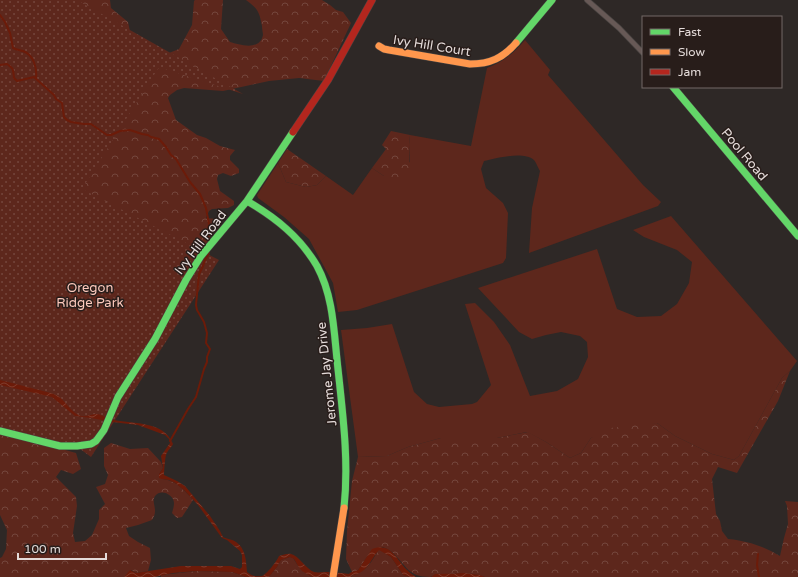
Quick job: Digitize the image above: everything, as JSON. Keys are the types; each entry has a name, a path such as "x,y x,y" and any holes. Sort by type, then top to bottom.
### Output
{"street":[{"name":"Ivy Hill Road","path":"0,431 60,446 77,446 91,444 96,441 108,420 118,397 155,339 186,280 201,256 247,201 328,80 372,0"},
{"name":"Ivy Hill Court","path":"379,46 384,49 457,63 480,64 490,62 499,58 514,45 552,0"},
{"path":"587,0 619,28 642,52"},
{"name":"Pool Road","path":"674,88 798,236"},
{"name":"Jerome Jay Drive","path":"247,201 265,211 280,222 312,256 320,271 330,302 345,431 346,458 344,514 332,577"}],"green space":[{"path":"0,0 110,0 111,8 128,22 132,41 159,57 179,49 192,25 195,0 223,0 221,29 230,42 249,46 258,43 263,35 259,14 256,8 246,0 322,0 336,10 343,12 351,23 324,81 299,78 269,81 223,91 184,88 177,90 168,98 176,120 197,135 220,146 235,150 230,156 230,160 239,169 239,173 231,176 223,173 218,175 217,179 220,191 234,201 234,205 228,208 212,209 209,211 206,218 216,219 215,223 208,225 210,238 180,281 142,353"},
{"name":"Oregon Ridge Park","path":"0,0 77,0 243,94 159,67 82,189 219,260 91,457 72,443 60,443 0,428"},
{"path":"525,40 550,70 548,75 643,185 661,202 658,206 529,253 532,208 540,171 534,160 529,157 510,156 484,161 481,169 486,188 503,203 508,213 506,258 503,263 357,310 338,312 333,283 309,239 284,217 258,198 257,195 278,163 286,182 306,187 317,185 326,176 353,195 372,168 384,176 410,162 410,135 471,146 487,68 508,57"},
{"path":"391,131 410,135 410,176 403,181 384,176 372,168 386,149 382,145"},
{"path":"287,149 326,176 317,185 306,187 286,182 278,163"},
{"path":"671,216 797,361 790,371 782,378 739,456 734,460 712,454 675,436 657,423 591,438 581,453 570,458 546,442 527,432 497,438 441,438 408,447 387,456 358,457 341,330 392,324 414,392 427,404 439,407 472,404 477,402 491,385 465,304 475,303 494,322 510,345 530,396 557,391 578,379 588,357 587,342 580,336 561,332 532,339 519,332 478,288 597,249 617,309 637,317 661,316 677,304 689,283 692,262 677,250 644,237 633,230"},
{"path":"790,371 778,401 737,473 718,467 712,479 716,514 720,521 722,531 728,539 755,544 780,556 788,524 787,506 785,501 798,502 798,577 485,577 462,573 437,574 430,577 412,573 392,552 383,547 371,551 356,572 352,572 346,559 352,481 358,457 387,456 408,447 441,438 497,438 528,432 570,458 581,453 591,438 611,428 657,423 675,436 712,454 734,460 739,456 782,378"},
{"path":"0,432 76,453 81,469 73,474 61,470 56,477 76,497 77,506 73,533 75,542 85,541 92,535 99,519 99,510 105,504 96,487 105,484 108,475 104,466 104,448 111,443 130,449 148,448 161,462 163,468 159,474 162,479 176,483 193,500 182,517 177,518 172,513 174,503 172,497 164,493 160,493 155,496 155,512 152,520 126,528 129,536 150,548 151,560 148,571 136,573 131,570 124,577 0,577 0,558 6,549 7,530 0,515"},
{"path":"378,550 391,557 403,575 410,577 351,577 352,575 361,572 368,566"},
{"path":"290,557 293,558 298,566 312,577 269,577 281,560"},
{"path":"197,571 232,572 246,577 161,577 161,575"}],"water":[{"path":"0,380 56,395 60,397 78,415 86,416 98,414 114,420 156,427 163,431 173,444 166,455 164,475 185,486 210,516 223,537 234,541 242,548 245,556 247,572 250,574 262,576 272,567 279,556 291,554 314,572 349,574 358,570 372,549 378,547 388,549 392,552 406,569 416,577 403,575 391,557 379,550 365,569 352,575 351,577 312,577 302,571 294,559 290,557 281,560 269,577 246,577 232,572 197,571 173,573 155,577 124,577 130,570 136,573 181,566 231,566 240,569 242,567 242,555 240,551 227,540 222,538 198,505 184,490 169,480 159,478 159,474 163,468 161,456 170,443 169,439 165,435 138,425 75,416 52,397 0,385"},
{"path":"465,573 485,577 431,577 435,574"}],"waterway":[{"path":"0,15 10,33 13,48 27,53 34,62 36,78"},
{"path":"0,65 7,64 11,67 14,78 17,81 34,77 62,103 64,117 71,122 91,124 107,135 130,130 159,139 171,155 176,159 190,182 200,194 206,208 209,224 207,234 209,240"},
{"path":"170,441 196,397 210,349 206,343 207,333 204,322 197,310 196,305 199,274 209,253"},
{"path":"758,554 757,565 759,577"}],"traffic: fast":[{"path":"516,43 552,0"},
{"path":"674,88 798,236"},
{"path":"0,431 60,446 77,446 91,444 96,441 104,430 118,397 155,339 186,280 201,256 247,201 293,132"},
{"path":"247,201 268,214 295,237 317,266 327,290 334,330 346,456 344,508"}],"traffic: slow":[{"path":"379,46 389,50 477,64 496,59 506,53 516,43"},
{"path":"333,577 344,508"}],"traffic: jam":[{"path":"293,132 328,80 372,0"}]}
